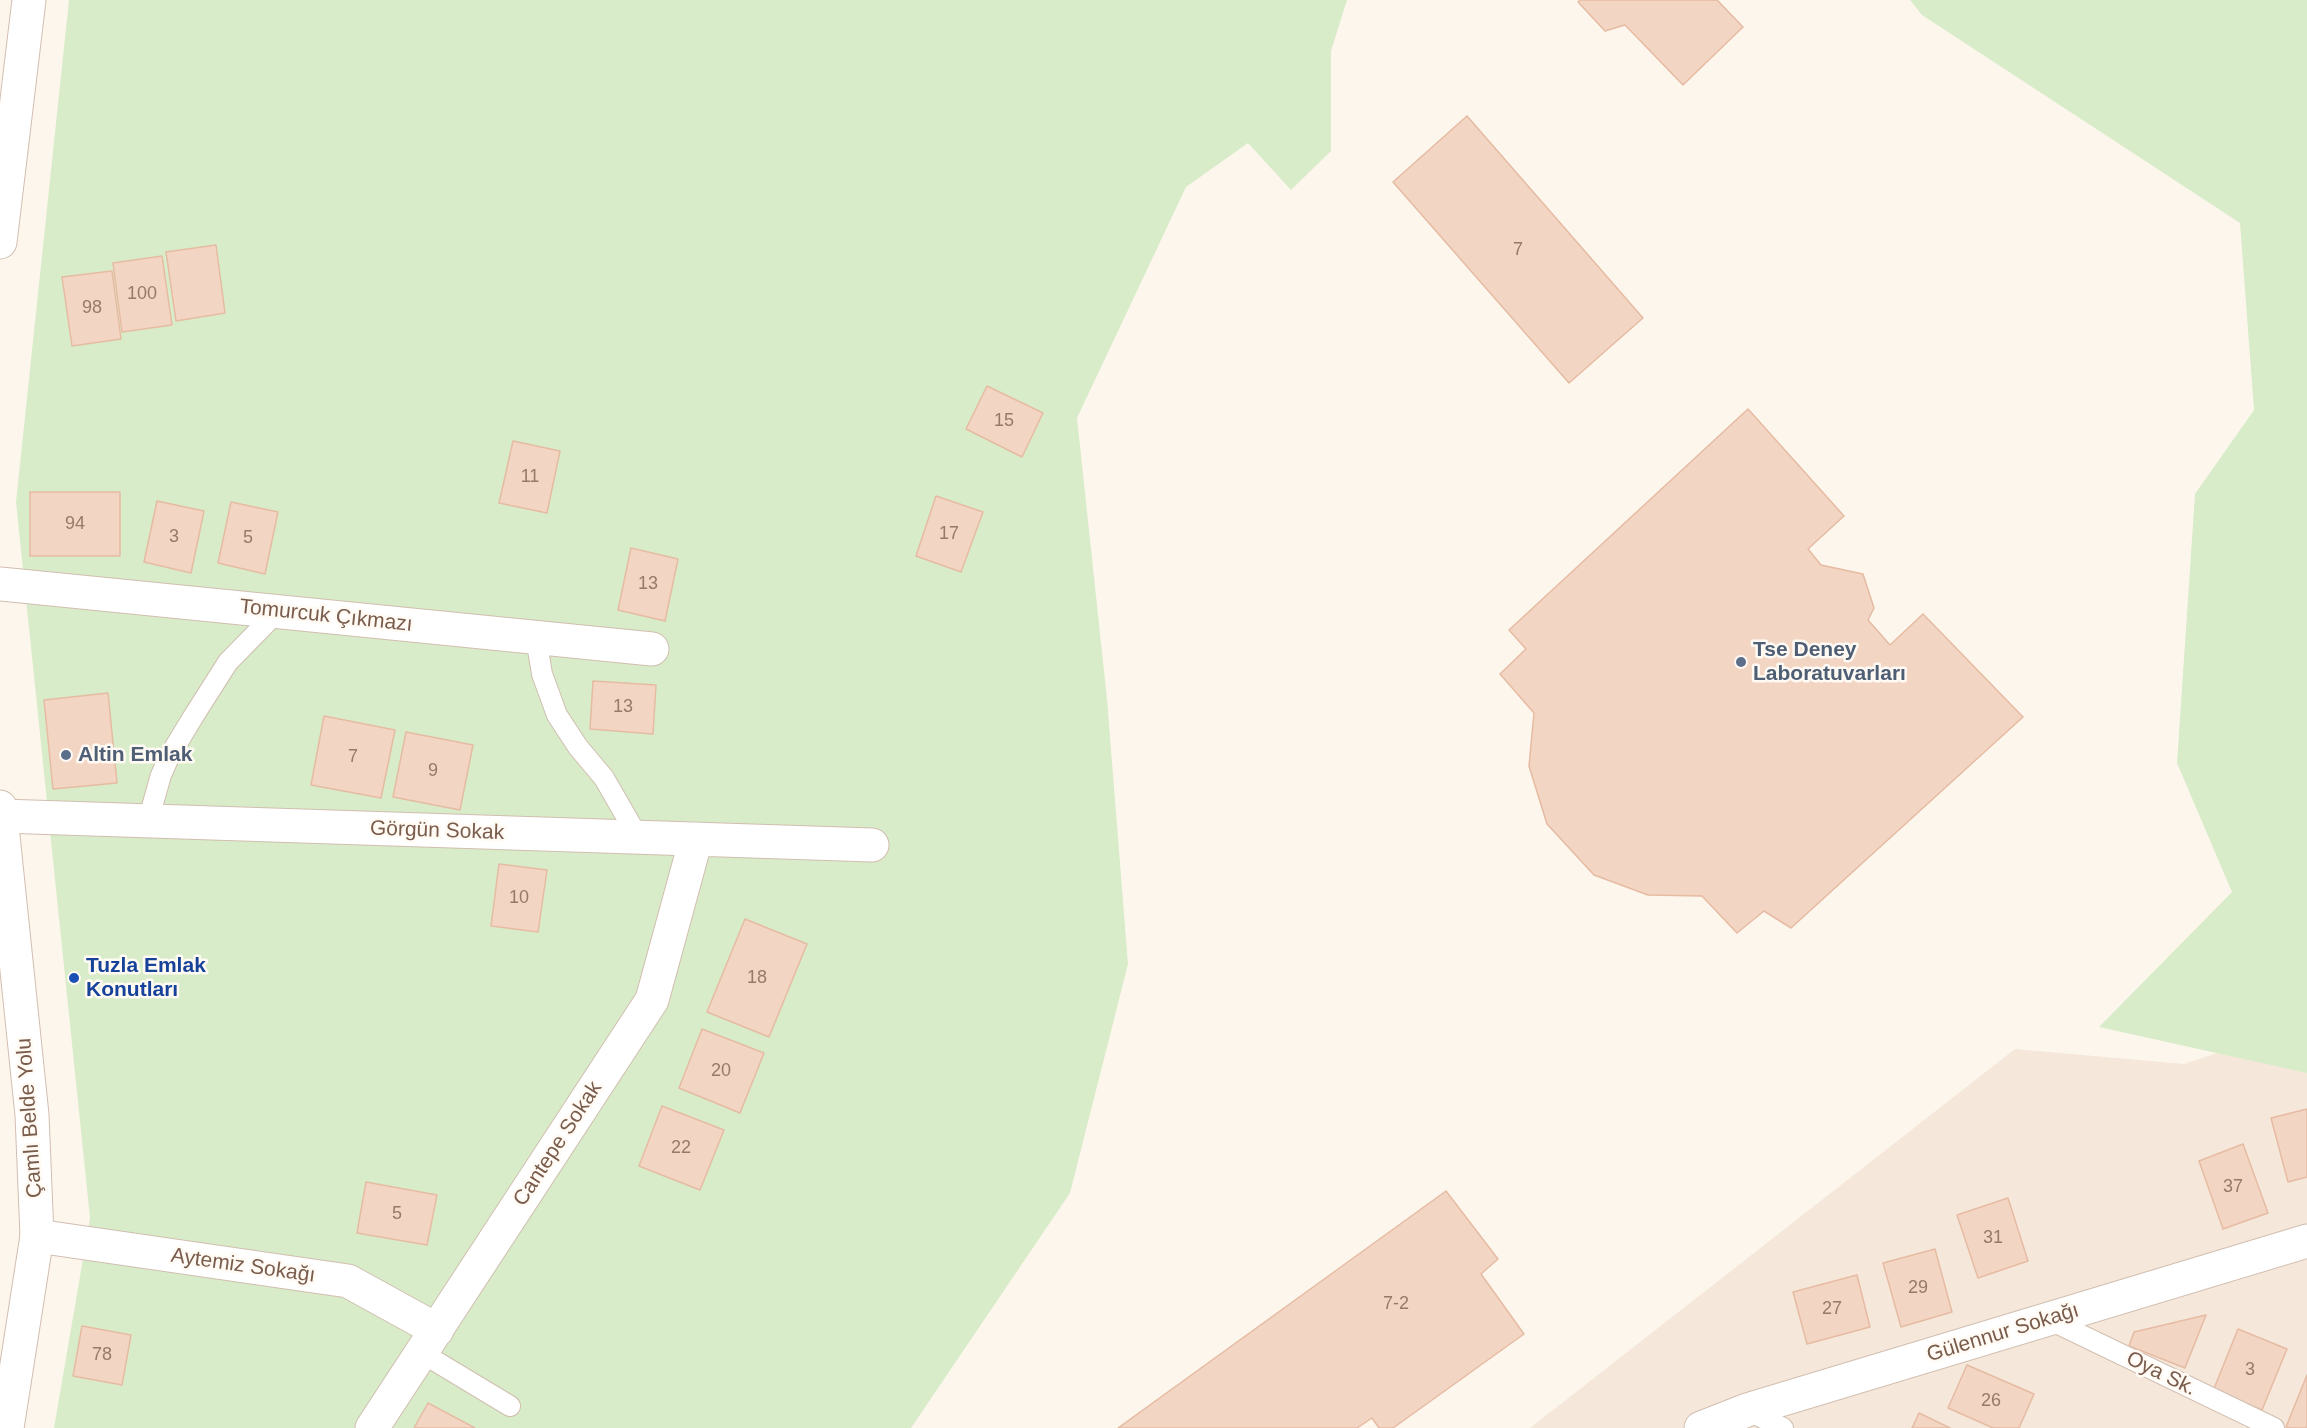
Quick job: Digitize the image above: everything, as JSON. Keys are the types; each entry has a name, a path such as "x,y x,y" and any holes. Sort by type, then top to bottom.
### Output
{"street":[{"path":"0,243 29,0"},
{"name":"Tomurcuk Çıkmazı","path":"0,584 652,649"},
{"name":"Görgün Sokak","path":"1,812 148,821 872,845"},
{"name":"Çamlı Belde Yolu","path":"1,812 32,1115 37,1236 7,1428"},
{"name":"Cantepe Sokak","path":"372,1428 652,1000 696,839"},
{"name":"Aytemiz Sokağı","path":"37,1236 348,1281 429,1342"},
{"name":"Gülennur Sokağı","path":"1701,1428 1747,1410 2307,1241"}],"lane":[{"path":"148,821 161,775 192,717 228,662 278,611"},
{"path":"536,637 542,674 557,715 578,747 604,778 638,837"},
{"name":"Oya Sk.","path":"2048,1319 2274,1428"},
{"path":"429,1342 510,1406"},
{"path":"1747,1410 1783,1428"}],"shaded area":[{"path":"2307,1023 2307,1428 1530,1428 2015,1049 2184,1064"}],"green space":[{"path":"69,0 1347,0 1331,51 1331,151 1291,190 1248,143 1186,187 1077,418 1107,699 1128,964 1070,1193 911,1428 54,1428 90,1218 16,502"},
{"path":"1910,0 2307,0 2307,1073 2099,1027 2232,892 2177,763 2195,494 2254,410 2240,223 1922,15"}],"building":[{"path":"1580,0 1717,0 1743,27 1683,85 1625,25 1605,31 1578,2"},
{"path":"1467,116 1643,318 1569,383 1393,182"},
{"path":"216,245 225,313 176,321 166,252"},
{"path":"162,256 172,325 122,332 113,263"},
{"path":"112,271 121,339 72,346 62,277"},
{"path":"987,386 1043,413 1022,457 966,429"},
{"name":"Tse Deney Laboratuvarları","path":"1748,409 1844,516 1808,549 1821,565 1863,574 1874,608 1868,620 1890,645 1923,614 2023,717 1791,928 1764,911 1737,933 1702,896 1648,895 1594,875 1547,824 1529,766 1534,713 1500,674 1526,649 1509,630"},
{"path":"513,441 560,451 547,513 499,503"},
{"path":"30,492 120,492 120,556 30,556"},
{"path":"936,496 983,512 961,572 916,556"},
{"path":"157,501 204,511 191,573 144,562"},
{"path":"231,502 278,512 265,574 218,563"},
{"path":"631,548 678,559 665,621 618,610"},
{"path":"593,681 656,685 653,734 590,729"},
{"path":"108,693 117,783 53,789 44,700"},
{"path":"324,716 395,730 381,798 311,785"},
{"path":"406,732 473,745 460,810 393,797"},
{"path":"499,864 547,870 538,932 491,926"},
{"path":"745,919 807,944 769,1037 707,1012"},
{"path":"702,1029 764,1053 740,1113 679,1088"},
{"path":"662,1106 724,1130 700,1190 639,1166"},
{"path":"2307,1109 2307,1177 2288,1182 2271,1118"},
{"path":"2243,1144 2268,1213 2223,1229 2199,1161"},
{"path":"366,1182 437,1195 427,1245 357,1233"},
{"path":"1446,1191 1498,1259 1481,1274 1524,1334 1393,1428 1379,1428 1372,1418 1357,1428 1118,1428"},
{"path":"2008,1198 2028,1261 1978,1278 1957,1215"},
{"path":"1935,1249 1952,1312 1901,1327 1883,1263"},
{"path":"1857,1275 1870,1327 1807,1344 1793,1292"},
{"path":"2206,1315 2185,1368 2129,1346 2134,1332"},
{"path":"82,1326 131,1335 122,1385 73,1376"},
{"path":"2238,1329 2287,1349 2262,1410 2213,1391"},
{"path":"1967,1365 2034,1394 2019,1428 1993,1428 1948,1408"},
{"path":"2307,1375 2307,1428 2286,1427"},
{"path":"428,1403 475,1428 414,1428"},
{"path":"1919,1413 1950,1428 1912,1428"}],"place":[{"name":"Tse Deney Laboratuvarları","path":"1741,662"},
{"name":"Altin Emlak","path":"66,755"},
{"name":"Tuzla Emlak Konutları","path":"74,978"}]}
